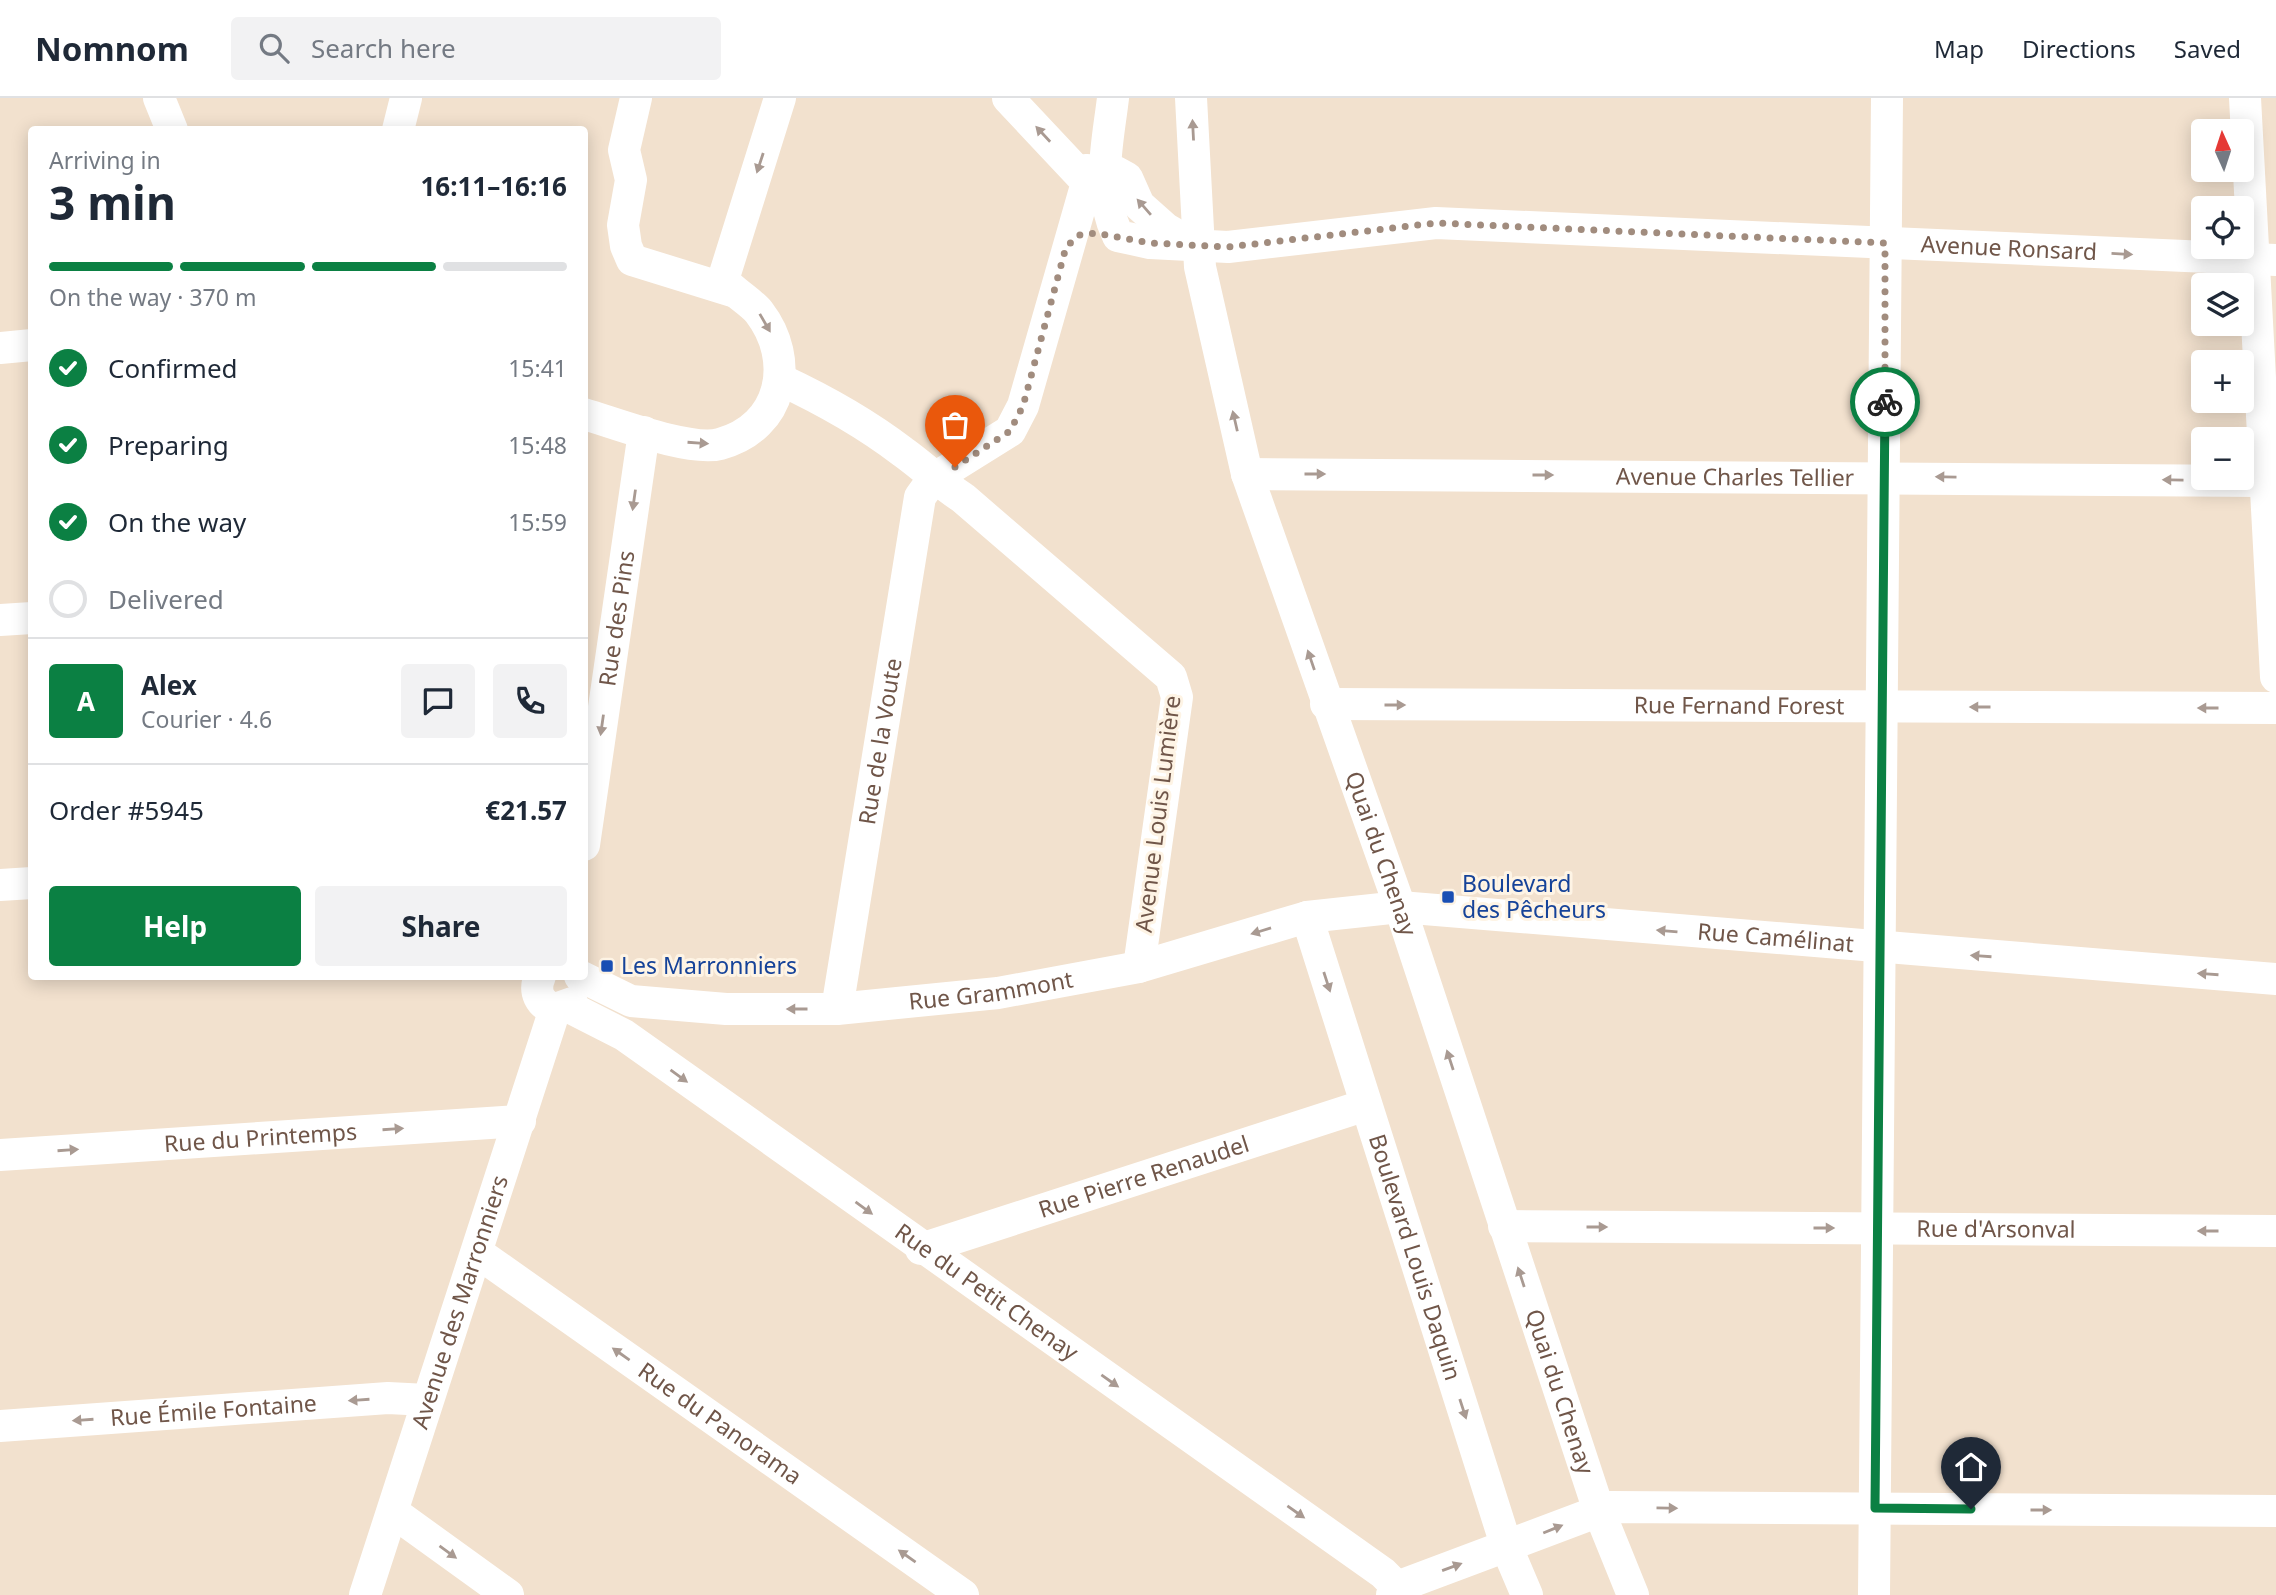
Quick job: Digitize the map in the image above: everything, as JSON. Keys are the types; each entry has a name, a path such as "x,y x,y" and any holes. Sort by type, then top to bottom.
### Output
{"street":[{"path":"159,98 170,126"},
{"path":"399,126 406,98"},
{"path":"588,415 684,442 719,444 755,426 772,403 781,380 780,351 757,309 727,285 632,260 625,246 623,225 631,180 624,150 635,98"},
{"path":"727,285 780,98"},
{"path":"1008,98 1090,171 1118,236"},
{"path":"933,479 1010,431 1023,406 1066,247 1086,186 1085,180 1114,98"},
{"name":"Quai du Chenay","path":"1191,98 1200,267 1247,474 1326,704 1400,907 1599,1511 1633,1595"},
{"path":"1874,1595 1886,98"},
{"path":"2245,98 2265,259 2266,481 2276,677"},
{"path":"1090,171 1116,172 1127,178 1139,205 1166,229 1198,247"},
{"name":"Avenue Ronsard","path":"1066,247 1079,235 1096,233 1150,243 1228,247 1436,223 2265,259"},
{"path":"0,348 28,345"},
{"name":"Avenue Louis Lumière","path":"781,380 875,432 906,453 933,479 963,498 1171,677 1176,703 1139,967"},
{"name":"Rue des Pins","path":"588,817 644,432"},
{"name":"Avenue Charles Tellier","path":"1247,474 2266,481"},
{"name":"Rue de la Voute","path":"838,1009 920,497 933,479"},
{"path":"0,620 28,618"},
{"name":"Rue Fernand Forest","path":"1326,704 2276,708"},
{"path":"0,885 28,883"},
{"name":"Rue Grammont","path":"570,992 631,1001 726,1009 838,1009 998,993 1139,967 1307,917 1400,907"},
{"name":"Rue Camélinat","path":"1400,907 1881,949 2276,979"},
{"name":"Boulevard Louis Daquin","path":"1307,917 1507,1548 1527,1595"},
{"path":"540,980 538,997 548,1007 570,992"},
{"name":"Rue du Petit Chenay","path":"570,992 624,1035 921,1249 1383,1573 1395,1591"},
{"name":"Avenue des Marronniers","path":"365,1595 520,1121 570,992"},
{"path":"624,1035 624,1012 631,1001"},
{"name":"Rue Pierre Renaudel","path":"921,1249 1366,1105"},
{"name":"Rue du Printemps","path":"0,1154 520,1121"},
{"name":"Rue d'Arsonval","path":"1504,1226 2276,1231"},
{"name":"Rue du Panorama","path":"478,1253 962,1595"},
{"name":"Rue Émile Fontaine","path":"0,1426 388,1398 427,1400"},
{"path":"1395,1591 1610,1507 2276,1511"},
{"path":"393,1512 508,1595"}],"shaded area":[{"path":"0,98 2276,98 2276,1595 0,1595"}],"way so far":[{"path":"955,467 1010,431 1023,406 1066,247 1079,235 1096,233 1150,243 1228,247 1436,223 1885,243 1885,402"}],"place":[{"name":"Boulevard des Pêcheurs","path":"1448,897"},
{"name":"Les Marronniers","path":"607,966"}],"route":[{"path":"1885,402 1875,1508 1971,1509"}]}
